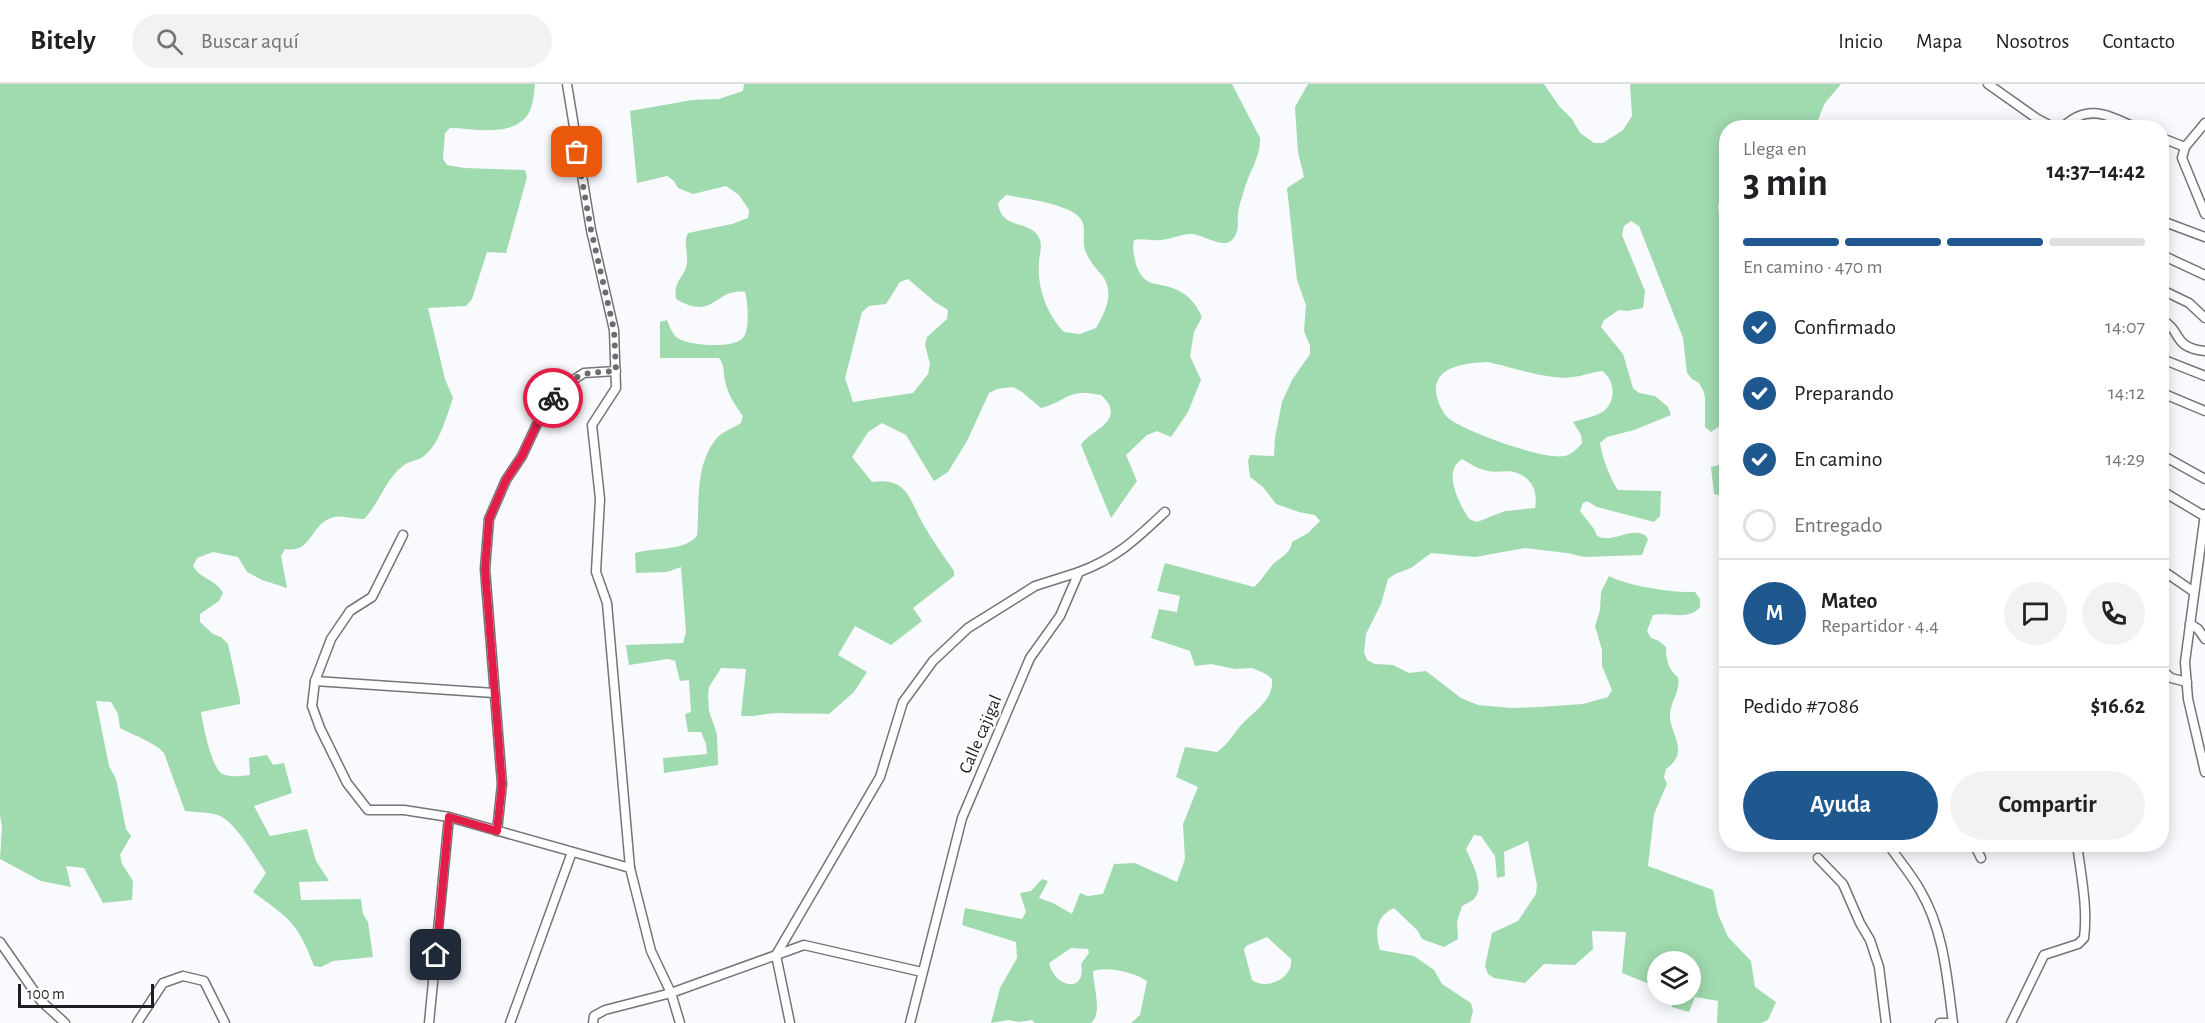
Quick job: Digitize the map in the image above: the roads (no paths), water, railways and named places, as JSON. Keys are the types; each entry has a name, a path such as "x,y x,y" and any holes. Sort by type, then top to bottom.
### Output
{"street":[{"path":"567,84 591,230 614,330 616,388 592,425 600,499 596,572 607,603 630,868 651,951 671,993 680,1023"},
{"path":"1988,84 2040,120"},
{"path":"2073,120 2090,112 2103,113 2119,120"},
{"path":"2202,126 2205,138"},
{"path":"2202,126 2185,147 2182,158 2205,214"},
{"path":"2169,141 2185,147"},
{"path":"2169,224 2205,237"},
{"path":"2169,258 2205,275"},
{"path":"2169,293 2189,303 2205,318"},
{"path":"2169,325 2185,346 2191,350 2205,351"},
{"path":"2169,362 2205,376"},
{"path":"497,831 502,784 485,569 489,519 506,480 522,456 544,409 564,386 584,373 616,371"},
{"path":"2169,396 2205,411"},
{"path":"2169,459 2205,479"},
{"path":"2169,494 2205,515 2185,663 2190,709 2205,772"},
{"path":"790,1023 776,956 880,777 903,702 933,661 968,628 1035,586 1100,564 1121,552 1165,512"},
{"path":"403,535 372,597 350,610 331,639 315,681 312,705 320,728 347,783 368,810 404,810 449,817 630,868"},
{"name":"Calle cajigal","path":"910,1023 962,818 1030,658 1060,616 1079,572"},
{"path":"2169,575 2194,592"},
{"path":"2190,624 2198,629 2205,639"},
{"path":"2169,676 2187,682"},
{"path":"315,681 494,693"},
{"path":"429,1023 449,817"},
{"path":"510,1023 572,852"},
{"path":"1894,852 1920,889 1933,916 1946,960 1953,1023 1940,1023"},
{"path":"1978,852 1981,858"},
{"path":"2011,1023 2044,955 2078,944 2084,938 2082,880 2078,852"},
{"path":"1818,858 1843,884 1870,940 1879,967 1886,1023"},
{"path":"0,942 41,1001 65,1023"},
{"path":"593,1023 594,1016 605,1010 671,993 804,945 922,972"},
{"path":"137,1023 164,983 183,976 204,981 225,1023"}]}
